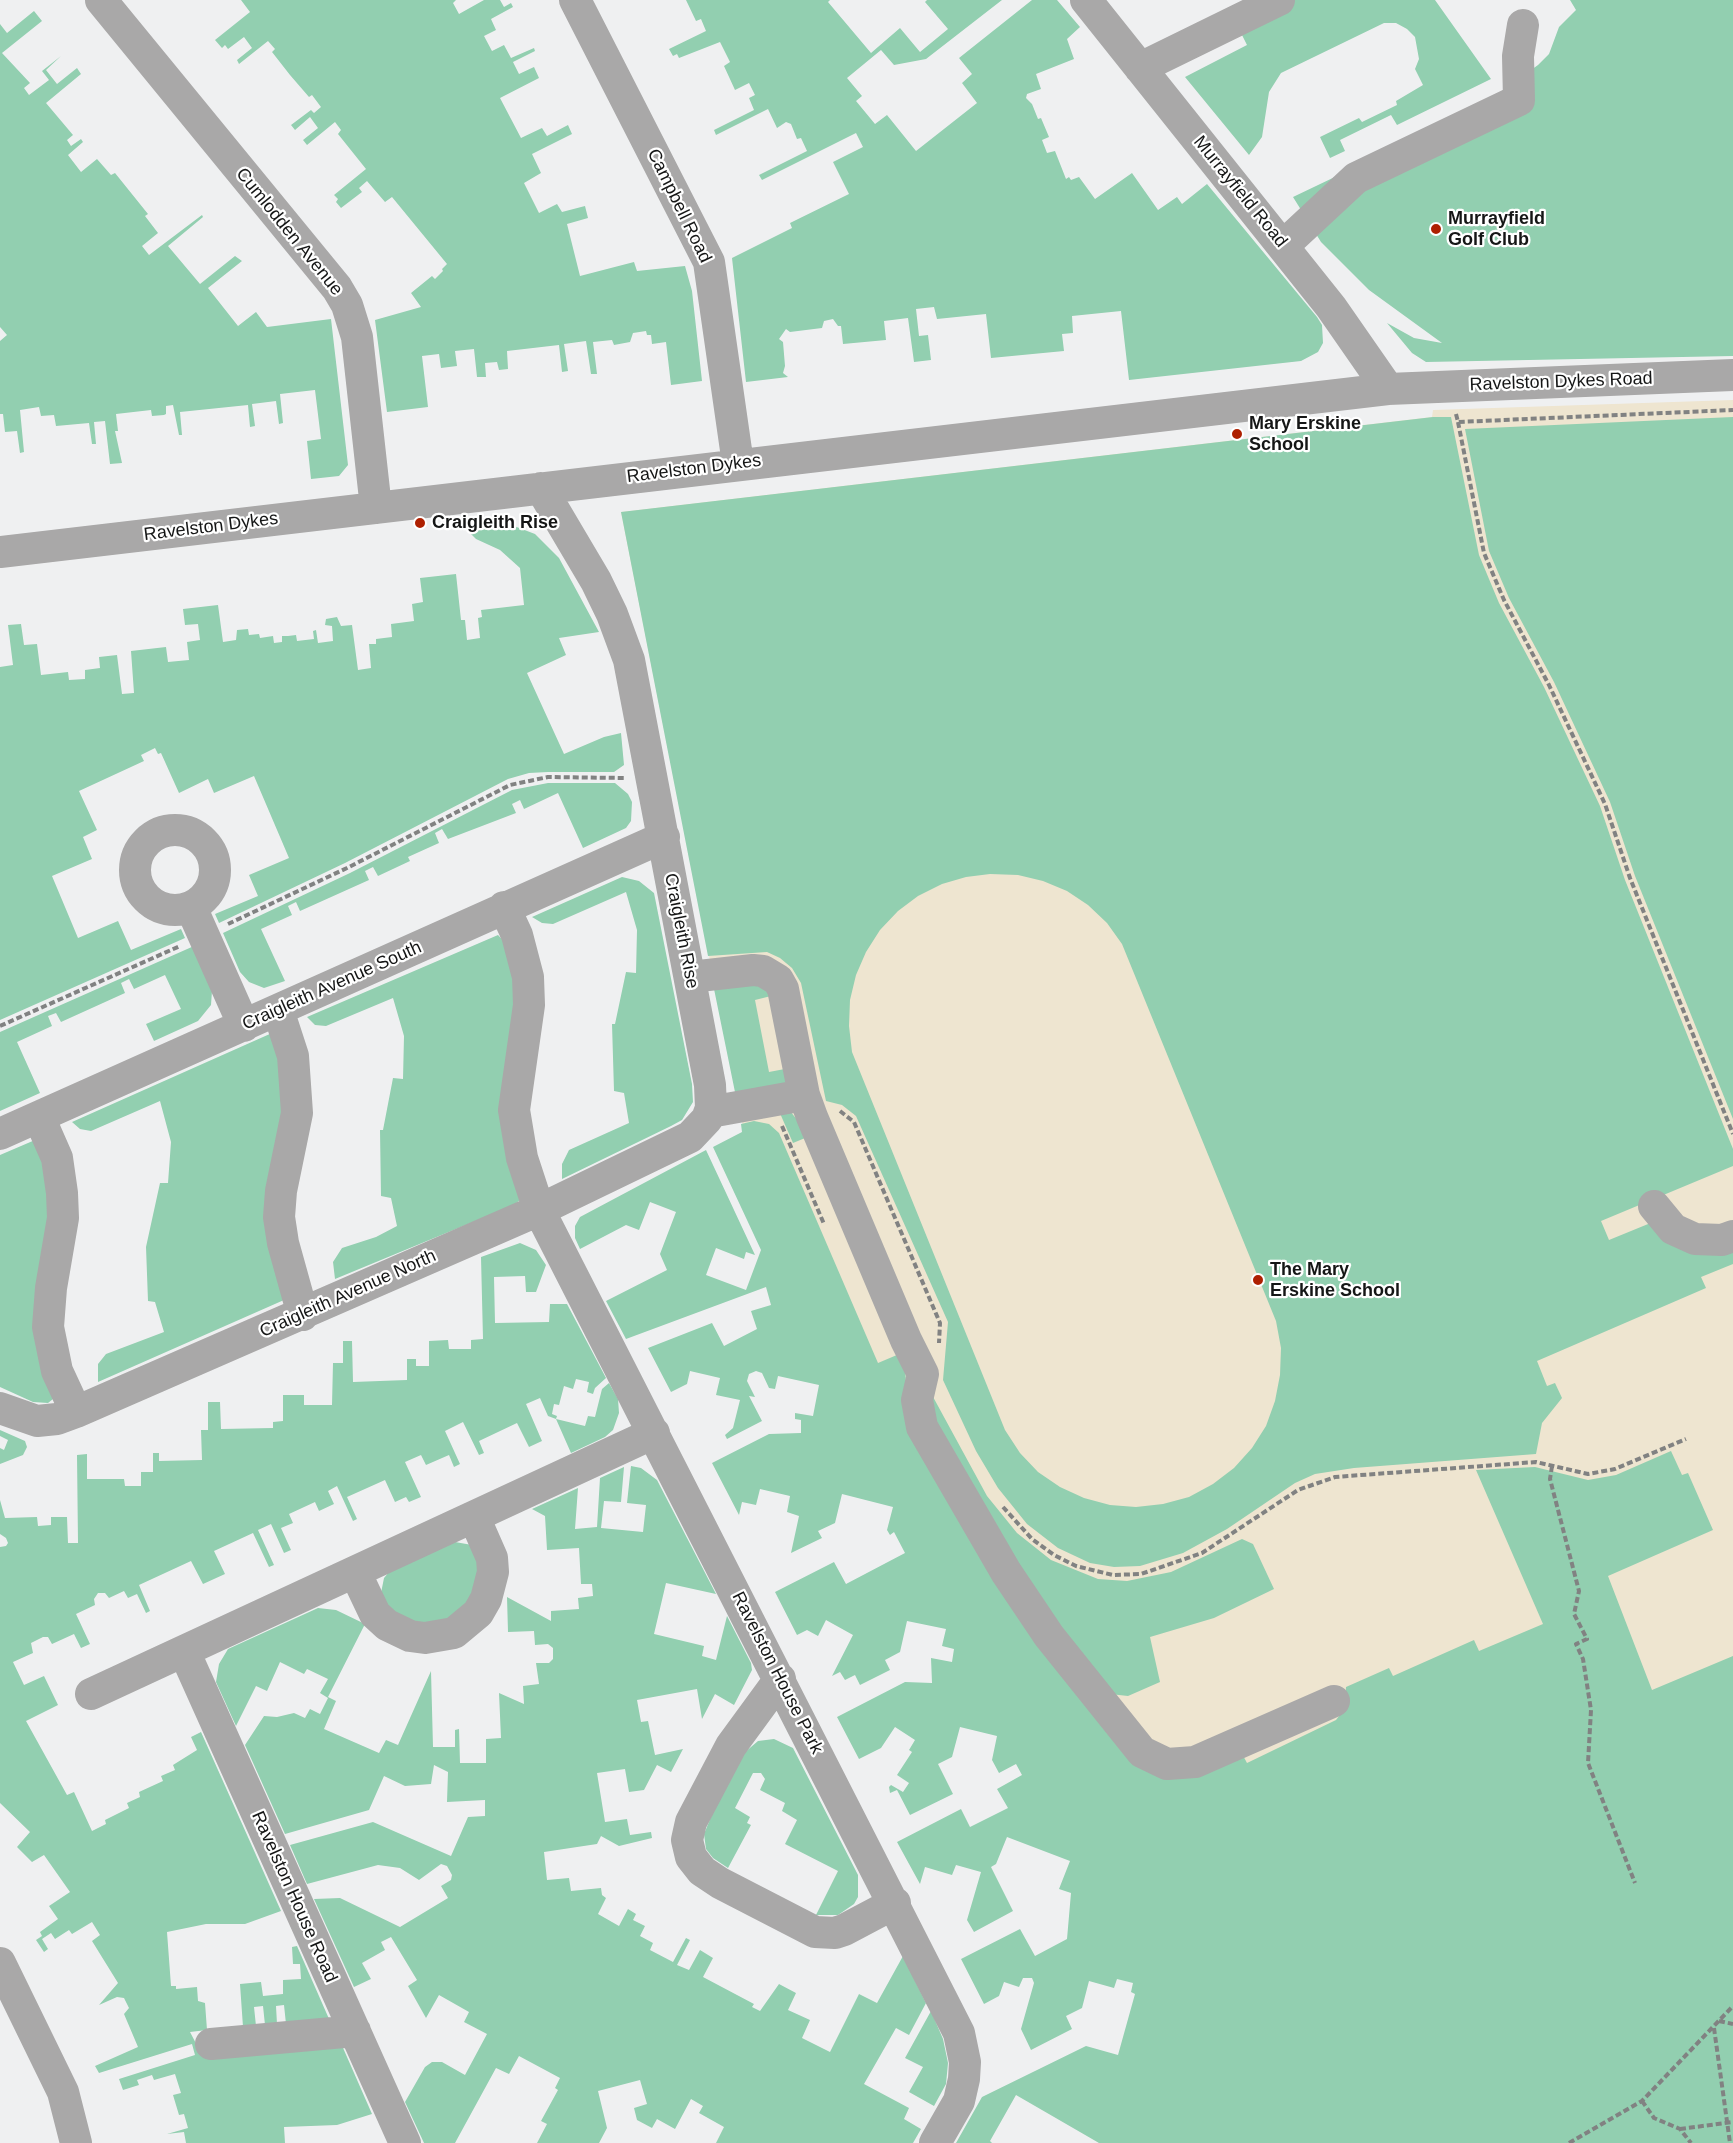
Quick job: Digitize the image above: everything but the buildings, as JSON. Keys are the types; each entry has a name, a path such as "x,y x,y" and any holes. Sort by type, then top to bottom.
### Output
{"street":[{"name":"Cumlodden Avenue","path":"101,0 337,288 347,304 357,337 376,508"},
{"name":"Campbell Road","path":"575,0 708,262 738,464"},
{"name":"Murrayfield Road","path":"1086,0 1338,316 1388,389"},
{"path":"1140,68 1280,0"},
{"path":"1283,246 1356,178 1519,99 1518,56 1523,25"},
{"name":"Ravelston Dykes Road","path":"1388,389 1733,375"},
{"name":"Ravelston Dykes","path":"0,552 1388,389"},
{"name":"Craigleith Rise","path":"541,488 596,581 618,628 628,660 664,837 710,1085 710,1112"},
{"name":"Craigleith Avenue South","path":"0,1134 664,837"},
{"path":"191,907 244,1026"},
{"name":"Ravelston House Park","path":"504,907 520,946 528,977 528,1013 514,1110 522,1158 539,1210 954,2020 963,2046 964,2079 959,2101 935,2143"},
{"path":"690,977 753,970 763,971 778,980 783,989 806,1102 906,1340 923,1374 917,1400 922,1427 1030,1609 1142,1752 1167,1764 1195,1762 1334,1701"},
{"path":"278,1010 293,1056 297,1113 281,1191 279,1217 283,1243 303,1315"},
{"path":"710,1112 806,1102"},
{"name":"Craigleith Avenue North","path":"0,1408 37,1421 57,1419 76,1412 303,1315 539,1210 690,1137 703,1126 710,1112"},
{"path":"39,1117 57,1158 62,1193 63,1218 49,1298 48,1327 57,1371 76,1412"},
{"path":"1654,1206 1673,1228 1695,1239 1722,1240 1733,1236"},
{"path":"92,1694 654,1433"},
{"path":"356,1572 375,1614 387,1625 411,1636 425,1638 454,1632 478,1613 486,1599 493,1572 492,1558 474,1517"},
{"name":"Ravelston House Road","path":"184,1652 405,2143"},
{"path":"780,1679 731,1746 691,1821 687,1840 691,1857 702,1871 720,1883 815,1932 835,1933 844,1930 895,1903"},
{"path":"0,1963 63,2092 76,2143"},
{"path":"211,2044 355,2031"}],"path":[{"path":"1458,422 1733,410"},
{"path":"1444,414 1456,414 1484,553 1504,600 1605,804 1630,878 1733,1134"},
{"path":"0,1026 204,936 347,868 510,785 548,777 652,778"},
{"path":"806,1102 832,1108 845,1114 854,1122 940,1323 939,1345"},
{"path":"996,1499 1027,1534 1054,1555 1088,1571 1127,1575 1169,1566 1202,1553 1298,1490 1335,1477 1536,1462 1588,1474 1615,1469 1686,1438"},
{"path":"1552,1466 1550,1479 1579,1590 1574,1614 1587,1639 1576,1644 1583,1659 1591,1710 1588,1763 1635,1883"},
{"path":"1569,2143 1642,2102 1733,2006"},
{"path":"1719,2021 1733,2024"},
{"path":"1713,2027 1730,2121 1730,2143"},
{"path":"1642,2102 1654,2118 1680,2130 1691,2143"},
{"path":"1680,2130 1730,2121"}],"shaded area":[{"name":"The Mary Erskine School","path":"1733,400 1733,1972 1231,2143 768,1253 621,512 1432,417 1433,410"}],"green space":[{"path":"241,0 456,0 453,3 459,14 484,0 500,0 504,7 511,3 513,7 491,19 496,30 484,36 492,51 504,45 511,58 534,48 535,51 513,62 519,74 534,67 539,78 500,98 521,138 542,128 547,136 568,125 572,134 532,154 541,173 524,183 539,213 557,204 562,212 585,206 588,218 567,224 580,276 634,262 637,271 685,266 692,291 702,381 671,385 666,342 652,344 651,335 647,335 646,331 633,333 630,342 614,345 612,340 593,342 597,374 591,374 586,341 564,344 568,371 562,372 559,345 507,351 508,369 499,370 497,362 485,363 486,377 477,377 474,349 455,351 457,366 441,368 439,354 422,356 428,407 387,412 375,320 421,307 411,293 432,276 435,279 447,264 392,197 385,202 367,181 359,188 362,192 341,208 336,202 338,199 334,195 366,169 338,134 341,130 335,122 307,145 303,140 318,128 310,117 295,130 291,125 311,110 314,113 321,107 312,95 309,97 290,75 272,52 275,49 268,41 239,64 237,60 252,48 244,37 228,49 225,45 222,48 215,40 250,12"},
{"path":"686,0 830,0 828,2 871,53 900,28 920,52 948,29 925,2 927,0 1002,0 926,59 894,65 881,50 847,78 862,96 856,101 875,124 887,115 916,151 977,103 962,83 972,74 959,58 1032,0 1057,0 1080,27 1067,39 1074,59 1036,74 1041,89 1027,94 1026,98 1032,104 1038,119 1041,118 1049,137 1042,140 1047,153 1055,151 1066,179 1079,177 1095,199 1132,173 1158,210 1177,197 1182,204 1207,184 1317,317 1322,325 1323,343 1318,352 1301,361 1129,380 1121,311 1072,316 1073,333 1062,334 1064,351 991,358 986,314 937,319 934,307 916,309 919,336 928,335 931,360 914,362 908,318 884,321 886,340 843,344 841,326 838,326 833,319 824,321 822,328 790,332 786,329 779,339 783,342 785,366 783,373 788,377 746,382 732,258 792,228 790,223 849,194 833,162 863,147 856,133 762,180 759,175 807,151 801,138 797,139 791,124 786,122 777,128 768,109 716,135 714,130 754,110 749,98 755,95 749,83 735,90 724,66 730,62 720,42 679,58 677,54 673,56 669,49 706,31 701,19 696,21"},
{"path":"1293,0 1435,0 1491,79 1397,125 1391,115 1340,140 1345,151 1330,158 1320,137 1359,118 1362,122 1397,105 1396,101 1423,85 1415,69 1419,59 1415,37 1396,23 1384,23 1281,73 1269,92 1262,137 1249,155 1185,77 1247,45 1240,31"},
{"path":"1570,0 1733,0 1733,356 1426,362 1412,353 1387,323 1414,338 1442,343 1369,290 1321,242 1293,197 1477,109 1538,65 1549,54 1559,27 1576,10"},
{"path":"34,11 42,21 2,53 30,83 24,88 29,95 49,80 42,71 61,56 46,70 57,84 77,68 81,74 46,103 73,135 67,140 71,146 81,139 83,142 68,155 81,172 97,159 111,175 115,173 148,214 145,216 158,233 142,246 149,255 202,215 203,217 168,246 200,284 235,256 242,261 208,288 238,326 256,312 267,327 331,319 348,465 339,476 311,479 307,441 321,439 315,390 280,394 283,423 279,424 276,401 252,404 255,426 250,427 248,405 180,412 182,435 179,435 173,405 166,406 164,415 152,416 151,410 116,414 118,431 115,431 122,463 110,464 105,421 94,422 96,444 92,444 89,423 56,426 54,415 41,416 39,407 20,410 24,452 20,453 17,431 5,432 3,414 0,414 0,341 7,335 0,327 0,24 7,33"},
{"path":"1433,417 1451,417 1479,555 1499,603 1544,687 1600,806 1625,880 1733,1149 1733,1166 1601,1221 1609,1240 1653,1222 1733,1245 1733,1264 1701,1277 1706,1288 1537,1361 1547,1386 1555,1383 1562,1398 1542,1423 1536,1454 1354,1468 1315,1474 1295,1483 1227,1529 1183,1553 1140,1566 1114,1567 1090,1563 1058,1548 1027,1524 998,1488 976,1451 943,1380 948,1322 856,1116 842,1105 826,1101 801,983 792,968 780,958 767,952 708,956 621,512","holes":["990,874 1018,875 1043,881 1067,891 1088,905 1107,923 1122,944 1276,1321 1281,1348 1280,1375 1275,1401 1266,1426 1252,1448 1234,1468 1213,1484 1189,1497 1163,1504 1136,1507 1110,1505 1084,1498 1060,1487 1038,1472 1020,1453 1005,1430 852,1052 849,1026 850,1000 856,975 866,952 880,930 898,911 918,896 942,884 966,877"]},
{"path":"1733,417 1733,1119 1635,876 1610,802 1554,682 1509,598 1489,551 1465,429"},
{"path":"514,526 535,534 559,558 599,632 559,638 566,655 527,673 564,754 604,737 621,733 624,765 614,772 529,773 508,779 345,863 219,923 215,914 258,896 249,875 289,858 254,776 214,793 208,779 179,793 161,753 158,754 155,748 141,755 144,761 79,791 97,830 83,837 92,859 52,876 78,938 118,921 131,950 181,929 185,938 0,1020 0,667 13,665 8,625 21,624 24,645 37,644 41,675 68,672 69,680 85,679 85,670 100,668 99,657 117,655 122,694 134,693 131,651 166,647 168,662 189,660 187,642 200,640 198,624 185,625 183,609 218,605 223,642 236,640 237,630 248,629 249,635 259,634 260,638 273,636 274,643 282,642 282,636 296,635 297,641 314,639 313,631 316,630 318,643 333,641 332,626 325,625 326,619 337,617 341,626 352,625 358,670 371,668 369,644 376,644 376,639 392,637 391,624 414,621 412,604 423,602 420,578 456,574 461,620 465,620 467,640 480,638 478,618 482,617 481,610 524,605 520,568 500,550 476,539 468,531"},
{"path":"548,783 615,783 628,794 632,802 631,821 626,828 583,848 558,793 524,809 520,800 512,804 516,813 448,839 442,829 435,833 439,843 408,857 410,861 378,876 373,867 365,871 369,880 300,911 296,902 288,906 292,915 261,929 285,981 264,988 249,982 240,972 223,933 350,873 512,790"},
{"path":"622,877 639,881 654,893 692,1084 693,1102 682,1120 562,1179 562,1164 569,1150 629,1123 624,1093 614,1091 612,1024 615,1024 626,972 636,973 637,930 626,892 553,924 542,923 532,917"},
{"path":"498,935 515,953 521,1199 514,1205 335,1279 333,1262 342,1248 376,1237 397,1226 391,1198 381,1196 380,1130 383,1130 393,1078 403,1079 404,1036 393,998 326,1026 315,1025 307,1017"},
{"path":"194,946 212,991 211,1005 198,1021 154,1041 146,1024 181,1009 165,975 134,989 129,979 121,983 125,993 61,1022 56,1013 48,1016 52,1026 17,1042 40,1093 0,1111 0,1032"},
{"path":"753,979 775,995 755,1000 769,1072 790,1068 788,1082 736,1097 713,984"},
{"path":"272,1033 284,1057 284,1300 98,1382 98,1364 106,1354 164,1332 155,1302 148,1301 146,1247 160,1183 168,1183 171,1142 160,1101 91,1131 80,1129 72,1122"},
{"path":"779,1111 790,1111 810,1136 793,1143"},
{"path":"754,1121 769,1124 779,1133 878,1363 904,1352 908,1412 1137,1757 1240,1750 1247,1763 1336,1720 1345,1708 1346,1687 1389,1668 1393,1676 1474,1640 1479,1651 1543,1624 1476,1470 1535,1467 1588,1480 1616,1475 1671,1451 1682,1475 1688,1473 1713,1530 1608,1576 1652,1690 1733,1656 1733,2143 1099,2143 1016,2095 990,2141 992,2143 956,2143 982,2097 1086,2046 1118,2055 1135,1994 1131,1992 1133,1983 1117,1979 1114,1988 1089,1981 1082,2008 1066,2016 1072,2029 1031,2050 1021,2029 1034,1983 1032,1978 1023,1978 1019,1987 1004,1982 999,1996 984,2004 961,1959 1020,1929 1035,1956 1067,1939 1071,1893 1059,1889 1070,1861 1007,1837 996,1864 991,1867 1013,1911 974,1932 967,1920 981,1872 956,1865 952,1875 925,1867 920,1884 897,1842 961,1809 970,1827 1008,1808 997,1789 1022,1775 1016,1764 999,1773 992,1760 997,1736 960,1727 952,1757 938,1764 953,1794 910,1815 897,1790 890,1793 889,1787 891,1785 903,1792 909,1783 897,1775 912,1752 909,1750 915,1740 895,1727 881,1748 859,1759 837,1717 905,1682 932,1683 931,1658 952,1662 954,1649 942,1646 946,1629 907,1621 900,1652 885,1660 890,1670 860,1685 855,1675 845,1680 840,1672 832,1676 853,1635 826,1620 818,1636 807,1630 797,1635 775,1592 834,1562 846,1584 905,1553 894,1532 890,1535 887,1530 893,1507 842,1494 835,1523 818,1531 822,1538 791,1553 799,1516 787,1512 790,1496 760,1489 756,1505 742,1502 739,1515 712,1463 769,1434 801,1433 801,1420 795,1419 795,1413 813,1416 819,1385 778,1376 775,1389 769,1388 762,1373 756,1371 749,1374 747,1381 755,1397 749,1396 762,1421 727,1439 725,1435 733,1428 740,1400 716,1395 720,1378 690,1371 687,1384 671,1392 648,1348 712,1323 724,1346 757,1329 751,1311 771,1305 766,1287 626,1339 606,1301 667,1270 660,1254 676,1212 650,1202 639,1230 626,1225 580,1249 575,1238 575,1226 580,1217 706,1150 755,1255 746,1252 744,1259 716,1248 706,1275 746,1290 761,1250 713,1147 742,1132 741,1124"},
{"path":"35,1140 50,1161 53,1399 48,1403 33,1402 0,1387 0,1155"},
{"path":"520,1243 536,1250 546,1265 536,1292 526,1292 525,1276 494,1277 495,1323 549,1322 550,1304 567,1304 606,1378 595,1388 593,1394 587,1392 589,1382 576,1379 573,1389 564,1386 559,1405 554,1404 552,1414 557,1416 556,1419 548,1416 540,1398 526,1404 542,1441 529,1447 517,1423 479,1441 484,1453 479,1455 463,1422 445,1431 460,1464 454,1467 449,1455 426,1465 421,1455 405,1462 421,1497 409,1502 406,1497 395,1502 385,1480 347,1497 357,1519 353,1521 337,1486 328,1491 334,1504 319,1511 315,1502 289,1514 293,1523 281,1528 291,1550 284,1553 271,1524 258,1530 274,1565 269,1567 253,1533 214,1551 225,1574 203,1584 191,1561 139,1585 150,1611 146,1613 137,1594 128,1598 124,1591 109,1598 105,1593 98,1593 94,1599 95,1605 76,1614 90,1644 81,1648 74,1634 52,1644 48,1637 43,1637 31,1643 33,1653 13,1662 24,1685 44,1676 58,1705 26,1721 67,1795 74,1792 92,1831 106,1824 105,1820 129,1808 127,1803 140,1797 139,1792 163,1781 161,1776 175,1770 173,1765 197,1750 191,1737 201,1732 281,1911 245,1924 206,1924 167,1932 171,1986 176,1986 176,1989 197,1987 198,2001 205,2003 207,2030 190,2032 201,2053 340,2041 372,2114 337,2125 284,2127 285,2143 186,2143 184,2132 167,2134 188,2128 184,2114 179,2115 173,2095 181,2093 175,2074 154,2080 152,2075 137,2080 139,2085 123,2090 119,2079 195,2055 192,2044 99,2073 95,2066 138,2047 124,2014 129,2008 124,1998 117,1997 99,2005 118,1983 92,1941 100,1935 92,1922 72,1934 69,1930 55,1939 51,1933 42,1939 48,1949 44,1952 36,1940 42,1936 40,1932 58,1919 49,1906 70,1892 44,1855 32,1862 17,1847 30,1832 0,1803 0,1547 8,1543 6,1538 0,1534 0,1500 5,1518 37,1517 38,1526 51,1525 51,1517 67,1517 68,1543 78,1543 77,1455 87,1454 87,1479 124,1479 125,1486 141,1486 141,1472 153,1472 153,1453 159,1453 159,1461 202,1460 201,1430 208,1430 208,1402 220,1402 221,1429 273,1428 273,1422 283,1421 283,1395 304,1395 304,1405 332,1405 333,1363 343,1363 343,1341 352,1341 353,1382 407,1380 407,1359 416,1359 416,1366 429,1366 429,1341 448,1340 449,1349 471,1349 471,1340 483,1339 481,1257"},
{"path":"609,1383 618,1399 619,1413 613,1430 605,1437 571,1453 556,1419 585,1426 588,1416 595,1417 602,1389"},
{"path":"932,1395 987,1496 1017,1533 1051,1560 1098,1579 1127,1581 1171,1572 1242,1539 1253,1544 1274,1589 1214,1618 1150,1637 1160,1682 1128,1696 1110,1694 1055,1632 927,1406"},
{"path":"0,1430 25,1441 27,1447 23,1455 0,1464 0,1448 4,1450 8,1440 0,1436"},
{"path":"631,1466 641,1468 657,1480 716,1594 666,1583 654,1634 704,1646 702,1656 716,1660 727,1616 751,1663 752,1670 734,1705 715,1694 702,1719 697,1689 637,1700 641,1722 648,1721 655,1755 683,1749 671,1772 657,1765 644,1790 629,1792 625,1769 597,1773 605,1822 627,1819 630,1835 651,1832 652,1838 619,1846 601,1836 597,1844 544,1852 547,1880 569,1878 571,1891 601,1888 602,1895 606,1898 598,1914 619,1926 628,1909 636,1914 633,1920 645,1926 640,1936 653,1943 650,1950 673,1962 686,1938 690,1940 677,1965 689,1970 700,1950 713,1958 703,1977 754,2004 752,2007 760,2011 779,1984 796,1993 788,2010 810,2020 802,2038 830,2052 859,1994 877,2003 903,1956 926,2003 909,2035 896,2028 864,2084 909,2108 904,2119 921,2129 913,2143 716,2143 724,2127 699,2113 703,2106 691,2099 675,2129 657,2119 652,2128 637,2120 634,2108 647,2104 640,2080 598,2091 607,2128 599,2143 537,2143 547,2124 541,2121 558,2090 555,2088 560,2078 519,2056 509,2074 496,2068 455,2143 424,2143 405,2102 425,2067 432,2062 442,2062 465,2075 487,2034 464,2022 469,2012 439,1995 426,2018 408,1986 417,1980 391,1937 381,1942 385,1950 362,1963 371,1979 354,1987 314,1899 340,1898 400,1927 448,1898 441,1886 451,1880 452,1875 447,1866 441,1864 419,1880 400,1868 378,1865 307,1884 290,1845 373,1822 451,1856 468,1817 485,1816 485,1800 447,1802 448,1772 434,1765 431,1784 405,1786 384,1776 369,1810 285,1834 245,1745 264,1716 277,1717 294,1713 305,1718 310,1709 320,1714 328,1698 320,1693 328,1679 307,1669 304,1674 280,1662 267,1691 256,1686 236,1726 216,1682 219,1664 228,1649 318,1608 336,1610 365,1624 328,1697 336,1701 324,1729 379,1753 386,1740 398,1745 431,1671 433,1747 455,1747 455,1730 459,1729 460,1763 486,1763 486,1739 501,1738 499,1693 524,1704 523,1686 539,1684 536,1663 549,1663 553,1659 553,1648 548,1644 535,1645 534,1631 508,1632 507,1597 551,1621 551,1611 579,1609 578,1598 593,1596 592,1584 581,1584 579,1548 547,1550 545,1516 532,1509 578,1488 575,1529 597,1527 600,1478 624,1467 621,1502 604,1501 601,1528 643,1532 646,1505 627,1503"},
{"path":"455,1542 472,1545 483,1571 460,1618 414,1625 391,1611 381,1593 384,1578 389,1572"},
{"path":"774,1739 793,1748 858,1875 858,1897 854,1904 838,1915 816,1915 838,1871 785,1844 797,1820 782,1811 785,1803 760,1790 765,1779 761,1773 753,1773 735,1808 750,1817 747,1823 751,1825 728,1868 713,1858 706,1849 704,1834 744,1753 758,1741"},
{"path":"297,1946 333,2028 286,2024 284,2005 276,2006 277,2024 265,2025 263,2006 254,2007 256,2026 243,2027 240,1984 261,1982 263,1996 283,1994 283,1980 301,1979 300,1964 293,1964 292,1947"},
{"path":"931,2011 943,2039 948,2063 946,2084 934,2106 909,2092 923,2067 905,2058"}],"place":[{"name":"Murrayfield Golf Club","path":"1436,229"},
{"name":"Mary Erskine School","path":"1237,434"},
{"name":"Craigleith Rise","path":"420,523"},
{"name":"The Mary Erskine School","path":"1258,1280"}]}
